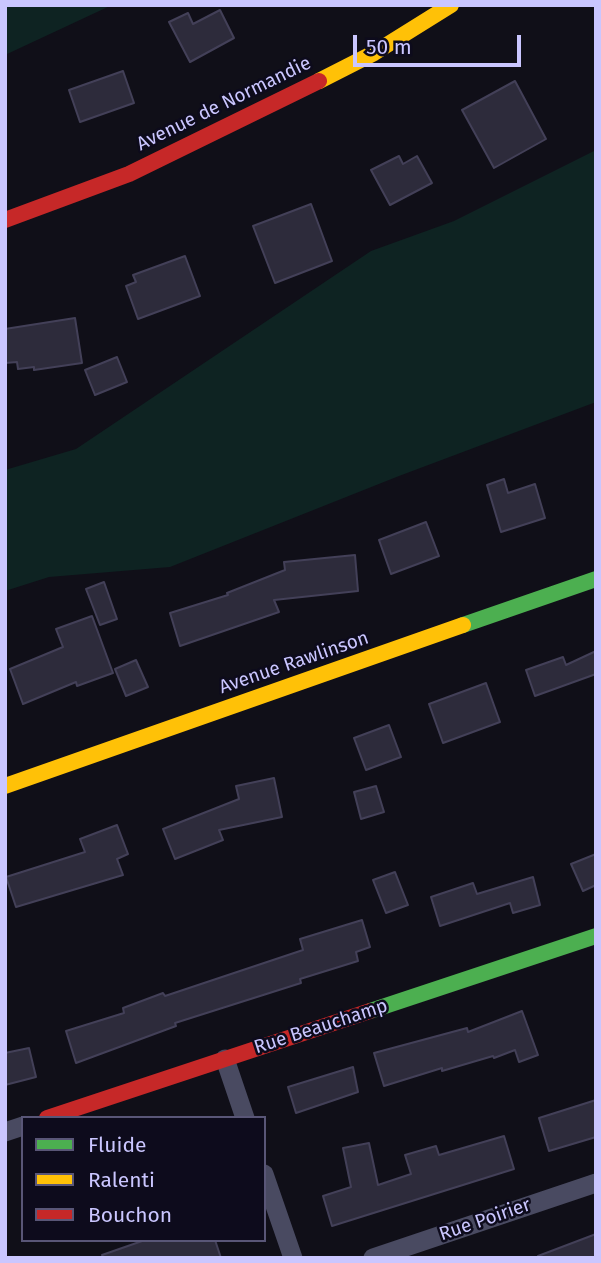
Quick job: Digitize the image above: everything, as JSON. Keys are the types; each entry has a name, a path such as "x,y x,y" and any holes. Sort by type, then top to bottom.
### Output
{"street":[{"name":"Avenue de Normandie","path":"5,220 129,174 191,145 374,53 451,5"},
{"name":"Avenue Rawlinson","path":"5,786 596,579"},
{"name":"Rue Beauchamp","path":"53,1116 596,936"},
{"path":"225,1059 244,1116"},
{"path":"266,1180 293,1258"},
{"name":"Rue Poirier","path":"373,1258 596,1183"}],"green space":[{"path":"5,5 112,5 5,55"},
{"path":"596,150 596,402 399,476 170,567 49,577 5,591 5,470 76,449 371,251 454,221"}],"building":[{"path":"220,10 234,38 190,62 169,22 188,13 193,24"},
{"path":"123,71 134,103 80,122 69,90"},
{"path":"515,81 546,139 494,168 462,110"},
{"path":"399,156 403,164 417,156 432,183 390,205 371,170"},
{"path":"311,204 332,261 275,283 253,226"},
{"path":"185,256 200,296 138,319 126,286 136,282 133,275"},
{"path":"75,318 82,363 34,370 34,367 18,369 17,362 5,363 5,329"},
{"path":"117,357 127,382 95,395 85,370"},
{"path":"504,479 508,493 535,484 545,518 501,532 487,485"},
{"path":"426,522 439,556 391,574 379,540"},
{"path":"355,555 358,591 274,600 279,612 180,646 170,613 228,595 227,593 285,570 284,562"},
{"path":"104,582 117,619 100,625 86,589"},
{"path":"92,616 113,673 77,686 76,682 23,704 10,669 63,647 56,629"},
{"path":"596,651 596,674 535,696 526,670 563,657 566,665"},
{"path":"136,660 148,687 126,696 115,669"},
{"path":"486,683 500,722 443,743 429,704"},
{"path":"389,725 401,757 366,770 354,738"},
{"path":"274,778 282,817 219,830 223,840 175,859 163,829 239,799 236,786"},
{"path":"376,786 384,812 361,819 354,792"},
{"path":"117,825 128,854 117,859 123,875 16,907 6,877 85,852 80,839"},
{"path":"596,854 596,885 583,891 571,864"},
{"path":"395,872 408,905 386,913 373,880"},
{"path":"533,877 540,905 513,913 510,903 440,926 431,897 473,883 477,894"},
{"path":"362,920 370,947 356,952 358,961 300,979 301,983 175,1023 176,1026 76,1063 66,1031 124,1013 123,1008 163,993 165,996 303,950 300,939"},
{"path":"522,1011 538,1055 519,1062 515,1050 494,1058 493,1056 442,1071 442,1068 384,1086 374,1053 467,1028 468,1032"},
{"path":"29,1048 36,1077 5,1085 5,1053"},
{"path":"353,1067 358,1092 296,1113 288,1087"},
{"path":"596,1100 596,1137 549,1151 539,1118"},
{"path":"504,1136 514,1169 332,1226 323,1196 351,1187 343,1148 369,1143 378,1185 411,1174 405,1155 436,1146 439,1155"},
{"path":"596,1234 596,1258 538,1258 538,1256"},
{"path":"139,1242 216,1242 221,1258 103,1258 102,1255"}],"traffic: fast":[{"path":"463,625 596,579"},
{"path":"370,1011 596,936"}],"traffic: slow":[{"path":"319,81 374,53 451,5"},
{"path":"5,786 463,625"}],"traffic: jam":[{"path":"5,220 129,174 319,81"},
{"path":"53,1116 370,1011"}]}
